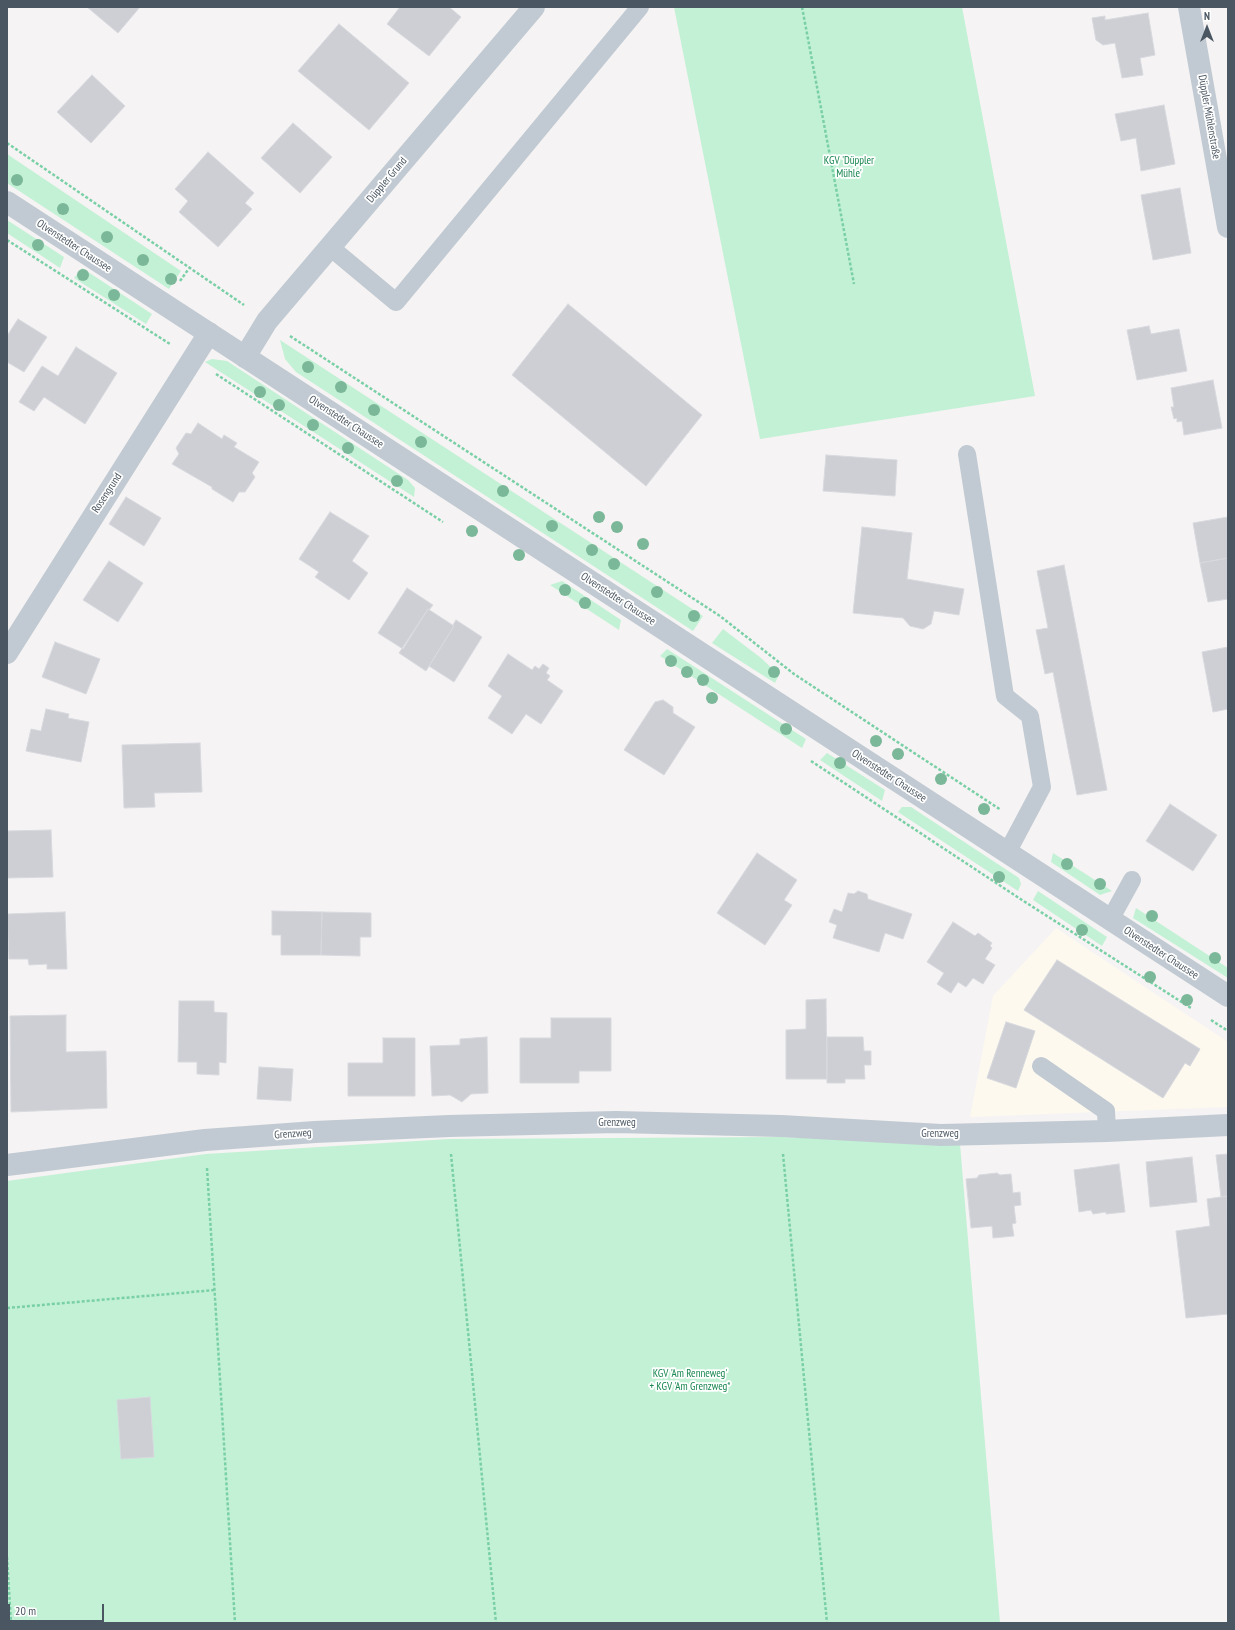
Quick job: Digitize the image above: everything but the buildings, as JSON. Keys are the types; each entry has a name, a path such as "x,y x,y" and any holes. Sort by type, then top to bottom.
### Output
{"street":[{"name":"Düppler Grund","path":"245,357 267,321 534,7"},
{"name":"Düppler Mühlenstraße","path":"1189,7 1228,227"},
{"name":"Olvenstedter Chaussee","path":"7,202 1228,996"},
{"name":"Rosengrund","path":"7,653 209,333"},
{"name":"Grenzweg","path":"7,1165 205,1140 384,1128 616,1122 781,1126 941,1134 1107,1131 1228,1125"}],"lane":[{"path":"330,247 396,302 640,7"},
{"path":"967,454 1005,696 1030,716 1042,787 1007,853"},
{"path":"1110,920 1132,880"},
{"path":"1041,1066 1106,1111 1107,1131"}],"path":[{"path":"802,7 854,284"},
{"path":"7,143 267,321 720,616 794,674 1023,825"},
{"path":"7,240 447,524"},
{"path":"184,273 190,267"},
{"path":"805,757 1022,900 1196,1011"},
{"path":"1209,1019 1228,1031"},
{"path":"205,1140 235,1623"},
{"path":"450,1147 496,1623"},
{"path":"783,1153 827,1623"},
{"path":"7,1308 215,1290"},
{"path":"7,1558 11,1623"}],"shaded area":[{"path":"1056,928 1228,1042 1228,1107 970,1117 993,996"}],"green space":[{"name":"KGV 'Düppler Mühle'","path":"674,7 962,7 1035,396 760,439"},
{"path":"7,154 181,271 169,289 7,183"},
{"path":"7,220 64,257 60,268 7,233"},
{"path":"82,268 152,314 146,324 74,278"},
{"path":"280,340 703,616 693,631 296,372 285,359"},
{"path":"212,359 227,361 408,480 415,488 414,497 205,362"},
{"path":"562,581 621,620 619,630 550,585"},
{"path":"723,629 761,658 779,675 775,683 712,643"},
{"path":"667,649 806,739 802,748 660,656"},
{"path":"827,753 885,790 882,801 820,760"},
{"path":"902,807 911,807 1019,878 1021,884 1018,891 898,812"},
{"path":"1053,853 1112,891 1100,895 1051,862"},
{"path":"1038,891 1107,937 1102,946 1033,900"},
{"path":"1136,908 1228,968 1228,978 1133,918"},
{"name":"KGV 'Am Renneweg' + KGV 'Am Grenzweg*","path":"781,1137 960,1144 1000,1623 7,1623 7,1181 206,1154 449,1139"}]}
